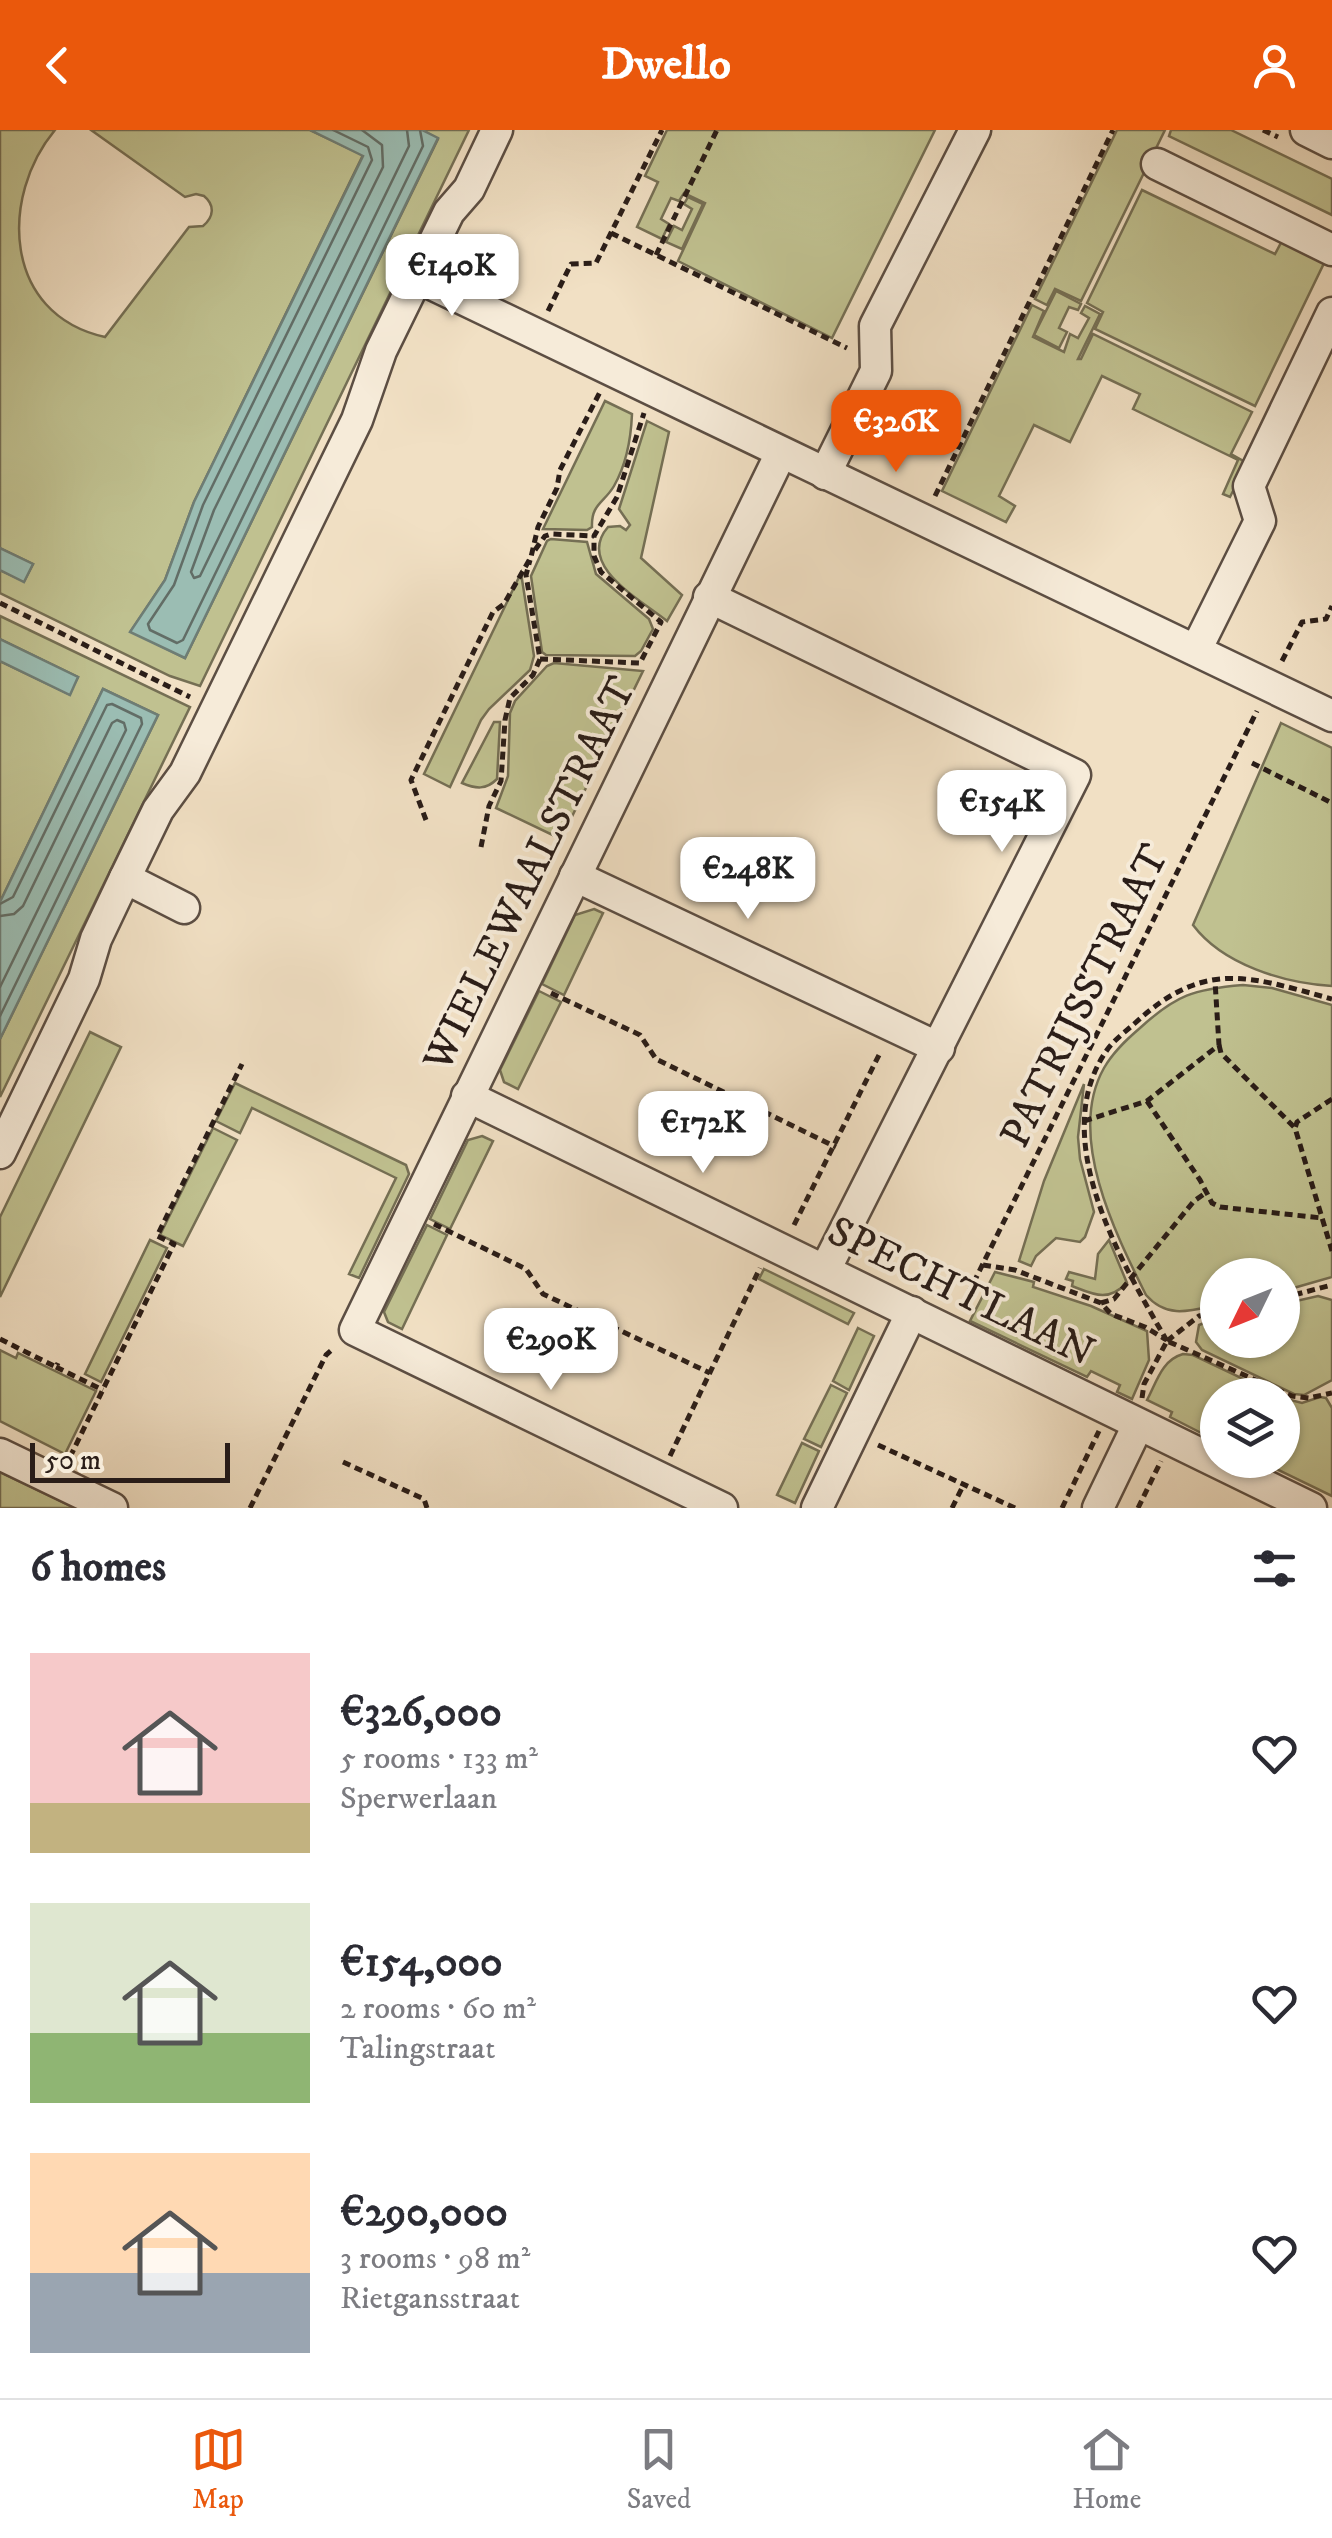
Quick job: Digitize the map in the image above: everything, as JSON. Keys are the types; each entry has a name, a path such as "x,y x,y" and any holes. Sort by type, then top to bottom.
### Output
{"street":[{"path":"0,1153 84,979 109,951 133,882 174,818 184,773 357,420 398,361 426,282 467,219 469,189 497,130"},
{"path":"825,474 876,370 875,326 975,130"},
{"path":"1306,130 1332,143"},
{"path":"1157,164 1332,250"},
{"path":"426,282 1332,716"},
{"path":"1196,650 1260,521 1249,486 1332,313"},
{"name":"WIELEWAALSTRAAT","path":"355,1330 781,453"},
{"path":"709,597 1075,775 825,1270"},
{"path":"575,876 940,1048"},
{"path":"133,882 184,908"},
{"name":"SPECHTLAAN","path":"467,1096 1311,1508"},
{"path":"816,1508 912,1312"},
{"path":"355,1330 722,1508"},
{"path":"1098,1508 1138,1426"},
{"path":"0,1454 112,1508"}],"path":[{"path":"536,335 571,264 596,263 662,130"},
{"path":"656,255 717,130"},
{"path":"923,522 1113,130"},
{"path":"611,233 876,362"},
{"path":"482,848 489,806 501,781 504,720 510,698 533,675 540,659 526,575 538,526 557,488 560,470 611,371"},
{"path":"540,659 640,663 660,622 601,572 594,556 594,536 616,496 641,418 654,392"},
{"path":"426,820 411,780 493,612 504,604 545,536 594,536"},
{"path":"0,603 216,709"},
{"name":"PATRIJSSTRAAT","path":"950,1331 1302,622 1326,619 1332,606"},
{"path":"1252,762 1332,803"},
{"path":"524,980 640,1035 656,1059 836,1147"},
{"path":"1167,1340 1133,1278 1089,1174 1084,1121 1090,1085 1108,1048 1172,992 1192,984 1215,980 1273,983 1332,999"},
{"path":"1215,980 1221,1053 1295,1128 1332,1251"},
{"path":"659,1478 772,1244 794,1226 893,1026"},
{"path":"1084,1121 1147,1101 1219,1045"},
{"path":"58,1482 174,1244 157,1236 242,1064"},
{"path":"1295,1128 1297,1122 1332,1099"},
{"path":"1147,1101 1212,1203 1322,1218"},
{"path":"1101,1302 1114,1298 1194,1201 1206,1192"},
{"path":"412,1214 526,1269 543,1294 710,1373"},
{"path":"982,1265 1015,1270 1101,1302 1111,1314 1292,1396 1309,1398 1332,1393"},
{"path":"1300,1293 1332,1285"},
{"path":"1138,1426 1144,1384 1167,1340 1200,1316"},
{"path":"250,1508 326,1355 355,1330"},
{"path":"0,1339 103,1390"},
{"path":"1062,1508 1108,1410"},
{"path":"853,1434 1015,1508"},
{"path":"1138,1508 1170,1440"},
{"path":"343,1462 424,1499 427,1508"},
{"path":"952,1508 964,1483"}],"green space":[{"path":"0,130 55,130 37,157 25,187 19,218 21,250 29,279 46,304 71,324 105,337 189,227 203,226 212,211 204,196 185,197 91,130 310,130 363,155 194,502 165,580 131,631 185,658 438,139 422,130 469,130 200,686 170,676 0,593 0,570 24,581 33,564 0,548"},
{"path":"667,130 935,130 832,338 678,261 705,203 684,193 679,201 671,198 661,219 669,224 662,239 637,227 658,182 645,176"},
{"path":"1117,130 1165,130 1081,301 1055,289 1047,305 1035,299"},
{"path":"1171,130 1231,130 1332,179 1332,215 1169,136"},
{"path":"1142,190 1275,254 1283,239 1326,259 1255,406 1095,329 1103,312 1087,303"},
{"path":"688,197 703,204 682,249 666,242 674,226 682,230 692,209 684,204"},
{"path":"1056,291 1081,304 1078,310 1069,307 1059,328 1067,332 1059,348 1034,335"},
{"path":"1032,305 1044,311 1033,337 1064,352 1070,334 1078,338 1089,318 1081,313 1085,306 1100,314 1078,359 1093,334 1252,412 1231,454 1247,463 1230,497 1223,494 1238,460 1133,409 1140,394 1102,376 1070,442 1034,425 999,496 1015,506 1006,522 942,491"},
{"path":"605,401 632,414 627,451 618,478 596,508 592,527 543,529"},
{"path":"647,421 669,432 641,558 682,595 667,621 615,580 600,555 600,541 608,527 626,530 630,525 619,509"},
{"path":"551,539 587,542 596,574 649,619 653,629 635,656 542,652 531,576"},
{"path":"521,573 534,656 530,670 481,720 450,787 424,774"},
{"path":"0,616 190,707 0,1097 0,1039 158,715 103,689 0,902 0,661 69,694 78,677 0,639"},
{"path":"554,663 643,671 561,839 496,808 508,776 510,713 515,701"},
{"path":"494,722 500,722 497,779 481,787 462,783"},
{"path":"1281,723 1332,748 1332,986 1294,981 1256,969 1221,951 1193,925"},
{"path":"594,909 603,913 564,995 542,984 575,915"},
{"path":"1243,985 1272,988 1332,1005 1332,1277 1300,1286 1300,1258 1200,1258 1200,1309 1171,1310 1146,1295 1121,1243 1099,1183 1090,1123 1094,1094 1116,1051 1164,1008 1211,989"},
{"path":"539,991 561,1002 518,1089 504,1082 500,1070"},
{"path":"90,1032 121,1047 0,1297 0,1217"},
{"path":"235,1083 406,1165 409,1174 359,1278 349,1274 396,1178 252,1108 240,1133 216,1121"},
{"path":"1084,1084 1078,1137 1094,1212 1080,1242 1056,1238 1031,1266 1019,1261 1044,1181"},
{"path":"213,1128 237,1140 183,1246 160,1235"},
{"path":"482,1136 493,1141 450,1229 430,1219 468,1140"},
{"path":"427,1225 447,1235 402,1329 388,1322 384,1312"},
{"path":"150,1240 167,1248 101,1382 85,1374"},
{"path":"1109,1240 1127,1283 1107,1295 1072,1286 1073,1281 1066,1279 1069,1272 1095,1279 1098,1254"},
{"path":"764,1269 854,1313 848,1324 759,1279"},
{"path":"995,1272 1034,1282 1033,1287 1091,1306 1147,1331 1149,1360 1132,1399 1117,1392 1120,1385 1091,1371 1087,1377 970,1321"},
{"path":"1318,1296 1332,1300 1332,1380 1300,1395 1300,1378 1261,1378 1219,1358 1300,1358 1300,1300"},
{"path":"858,1328 874,1336 849,1390 833,1381"},
{"path":"0,1350 16,1358 18,1353 96,1391 65,1454 0,1421"},
{"path":"1193,1355 1241,1378 1200,1378 1200,1432 1147,1400 1165,1366 1176,1357"},
{"path":"831,1385 847,1393 821,1447 804,1439"},
{"path":"1326,1398 1332,1408 1332,1496 1295,1478 1300,1478 1302,1403"},
{"path":"802,1443 819,1451 795,1503 777,1495"},
{"path":"0,1472 75,1508 0,1508"}],"water":[{"path":"310,130 422,130 438,138 185,658 130,632 165,580 194,502 363,156"},
{"path":"0,548 33,564 24,582 0,570"},
{"path":"0,639 78,677 70,695 0,661"},
{"path":"103,689 158,715 0,1039 0,902"}]}
